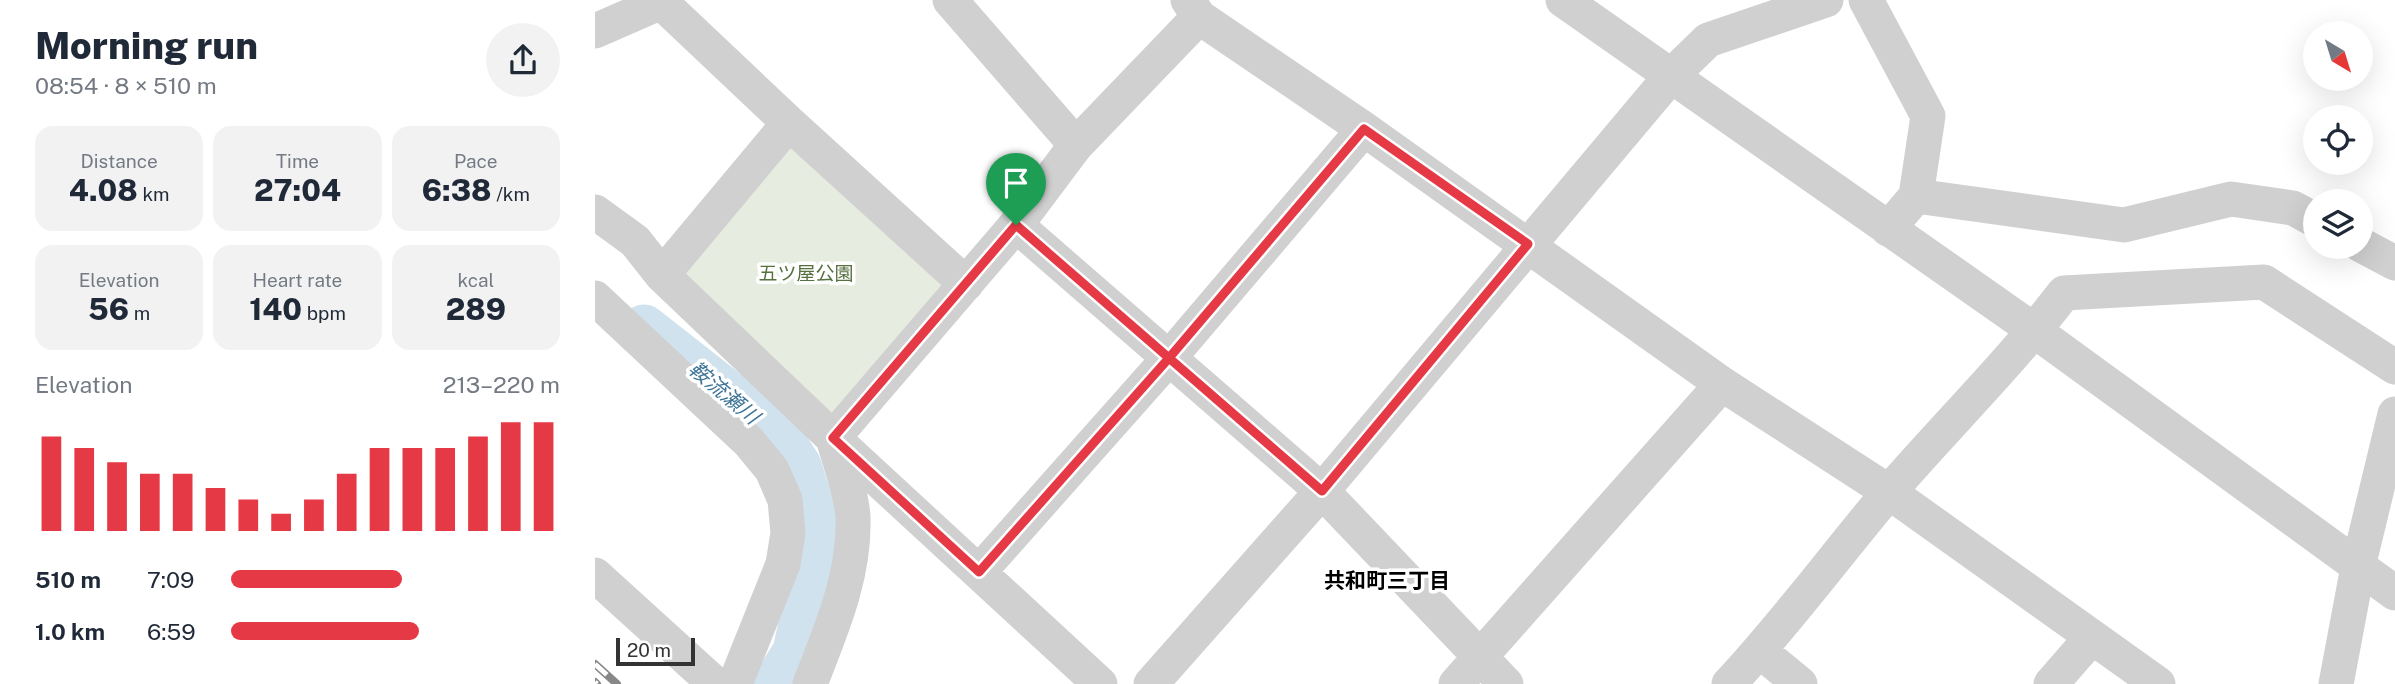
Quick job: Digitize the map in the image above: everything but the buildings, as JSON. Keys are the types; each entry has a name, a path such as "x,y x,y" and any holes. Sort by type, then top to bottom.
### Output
{"street":[{"path":"950,0 1076,145"},
{"path":"1563,0 2035,331 2395,593"},
{"path":"1151,684 1322,491 1670,77 1708,40 1826,0"},
{"path":"1866,0 1928,116 1916,196 1888,229"},
{"path":"595,31 663,1 789,124 966,284"},
{"path":"833,438 1016,225 1076,145 1193,8 1722,384 1889,492 2158,684"},
{"path":"662,275 789,124"},
{"path":"979,572 1169,358 1364,129"},
{"path":"1916,196 2124,225 2231,198 2293,208 2303,213"},
{"path":"595,212 635,241 662,275 833,438 1100,684"},
{"path":"1016,225 1322,491 1506,684"},
{"path":"2373,251 2395,263"},
{"path":"1729,684 1760,651 1889,492 2035,331 2064,293 2264,282 2395,367"},
{"path":"595,299 748,442 772,470 785,500 788,533 783,564 734,684"},
{"path":"1456,684 1722,384"},
{"path":"2336,684 2358,567 2395,414"},
{"path":"810,684 837,615 849,571 853,515 833,438"},
{"path":"595,575 715,684"},
{"path":"2051,684 2092,637"},
{"path":"1760,651 1800,684"}],"green space":[{"name":"五ツ屋公園","path":"786,145 798,147 945,281 830,416 686,279 682,268"}],"waterway":[{"name":"鞍流瀬川","path":"644,328 755,415 787,449 798,466 820,537 796,652 776,684"}],"railway":[{"path":"595,664 617,684"}],"district":[{"name":"共和町三丁目","path":"1387,581"}],"route":[{"path":"1016,225 833,438 979,572 1169,358 1364,129 1528,244 1322,491 1169,358 1016,225"}]}
